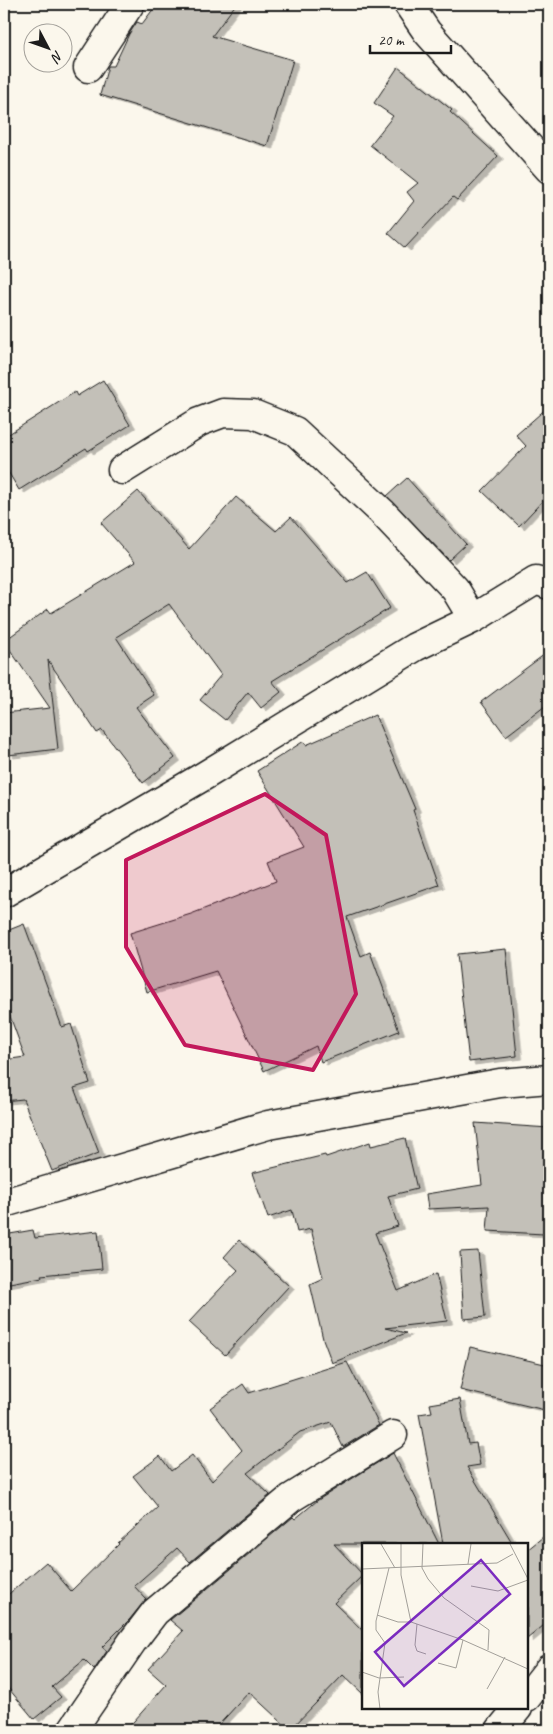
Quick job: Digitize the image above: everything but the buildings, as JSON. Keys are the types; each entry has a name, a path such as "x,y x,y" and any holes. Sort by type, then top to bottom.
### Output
{"street":[{"path":"88,68 130,4"},
{"path":"408,4 427,32 549,169"},
{"path":"122,470 199,422 223,413 254,414 295,431 382,512 455,589 473,619"},
{"path":"4,893 204,776 415,647 473,619 545,577"},
{"path":"4,1203 268,1125 500,1084 549,1079"},
{"path":"72,1730 132,1642 155,1612 291,1498 393,1435"},
{"path":"528,1696 549,1670"},
{"path":"500,1730 517,1709"}],"highlighted area":[{"path":"265,794 326,835 356,994 313,1070 185,1045 126,947 126,860"}]}
